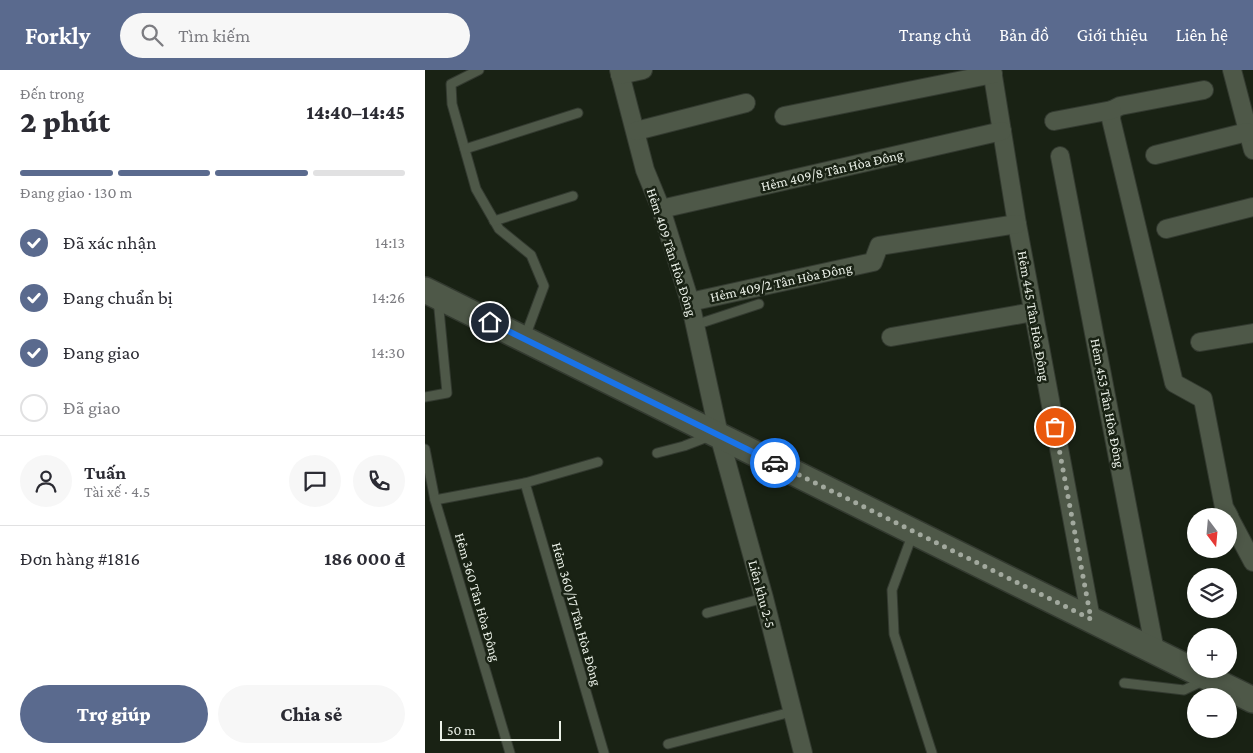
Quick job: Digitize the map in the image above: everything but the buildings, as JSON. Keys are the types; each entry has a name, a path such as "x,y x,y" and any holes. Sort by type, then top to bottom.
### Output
{"street":[{"path":"620,72 643,70"},
{"path":"1232,70 1250,131 1253,150"},
{"name":"Hẻm 409 Tân Hòa Đông","path":"620,72 645,170 661,209 690,302 717,434"},
{"path":"784,116 993,72"},
{"name":"Hẻm 445 Tân Hòa Đông","path":"993,72 1017,224 1091,619"},
{"path":"1054,121 1204,90"},
{"path":"636,131 746,103"},
{"path":"1111,110 1111,118 1174,384 1203,399 1225,508"},
{"name":"Hẻm 409/8 Tân Hòa Đông","path":"661,209 1002,131"},
{"path":"1155,155 1250,131"},
{"name":"Hẻm 453 Tân Hòa Đông","path":"1060,156 1155,651"},
{"path":"1166,229 1253,207"},
{"name":"Hẻm 409/2 Tân Hòa Đông","path":"690,302 873,262 879,246 1017,224"},
{"path":"431,293 1187,667"},
{"path":"891,336 1033,312"},
{"path":"1200,342 1253,333"},
{"name":"Liên khu 2-5","path":"717,434 764,598 791,712 803,753"},
{"path":"1237,531 1253,562"},
{"path":"1209,678 1253,700"}],"lane":[{"path":"479,70 451,84 452,104 476,189 499,229 531,255 544,286 524,339"},
{"path":"465,149 578,113"},
{"path":"494,221 573,196"},
{"path":"425,397 447,393 431,293"},
{"path":"695,325 759,304"},
{"path":"657,453 717,434"},
{"name":"Hẻm 360 Tân Hòa Đông","path":"425,448 435,500 510,753"},
{"path":"435,500 525,482 598,462"},
{"name":"Hẻm 360/17 Tân Hòa Đông","path":"525,482 604,753"},
{"path":"913,532 892,590 895,634 932,753"},
{"path":"707,613 764,598"},
{"path":"1124,683 1184,690 1209,678"},
{"path":"668,744 791,712"}],"way so far":[{"path":"775,463 1091,619 1055,427"}],"route":[{"path":"490,322 775,463"}]}
